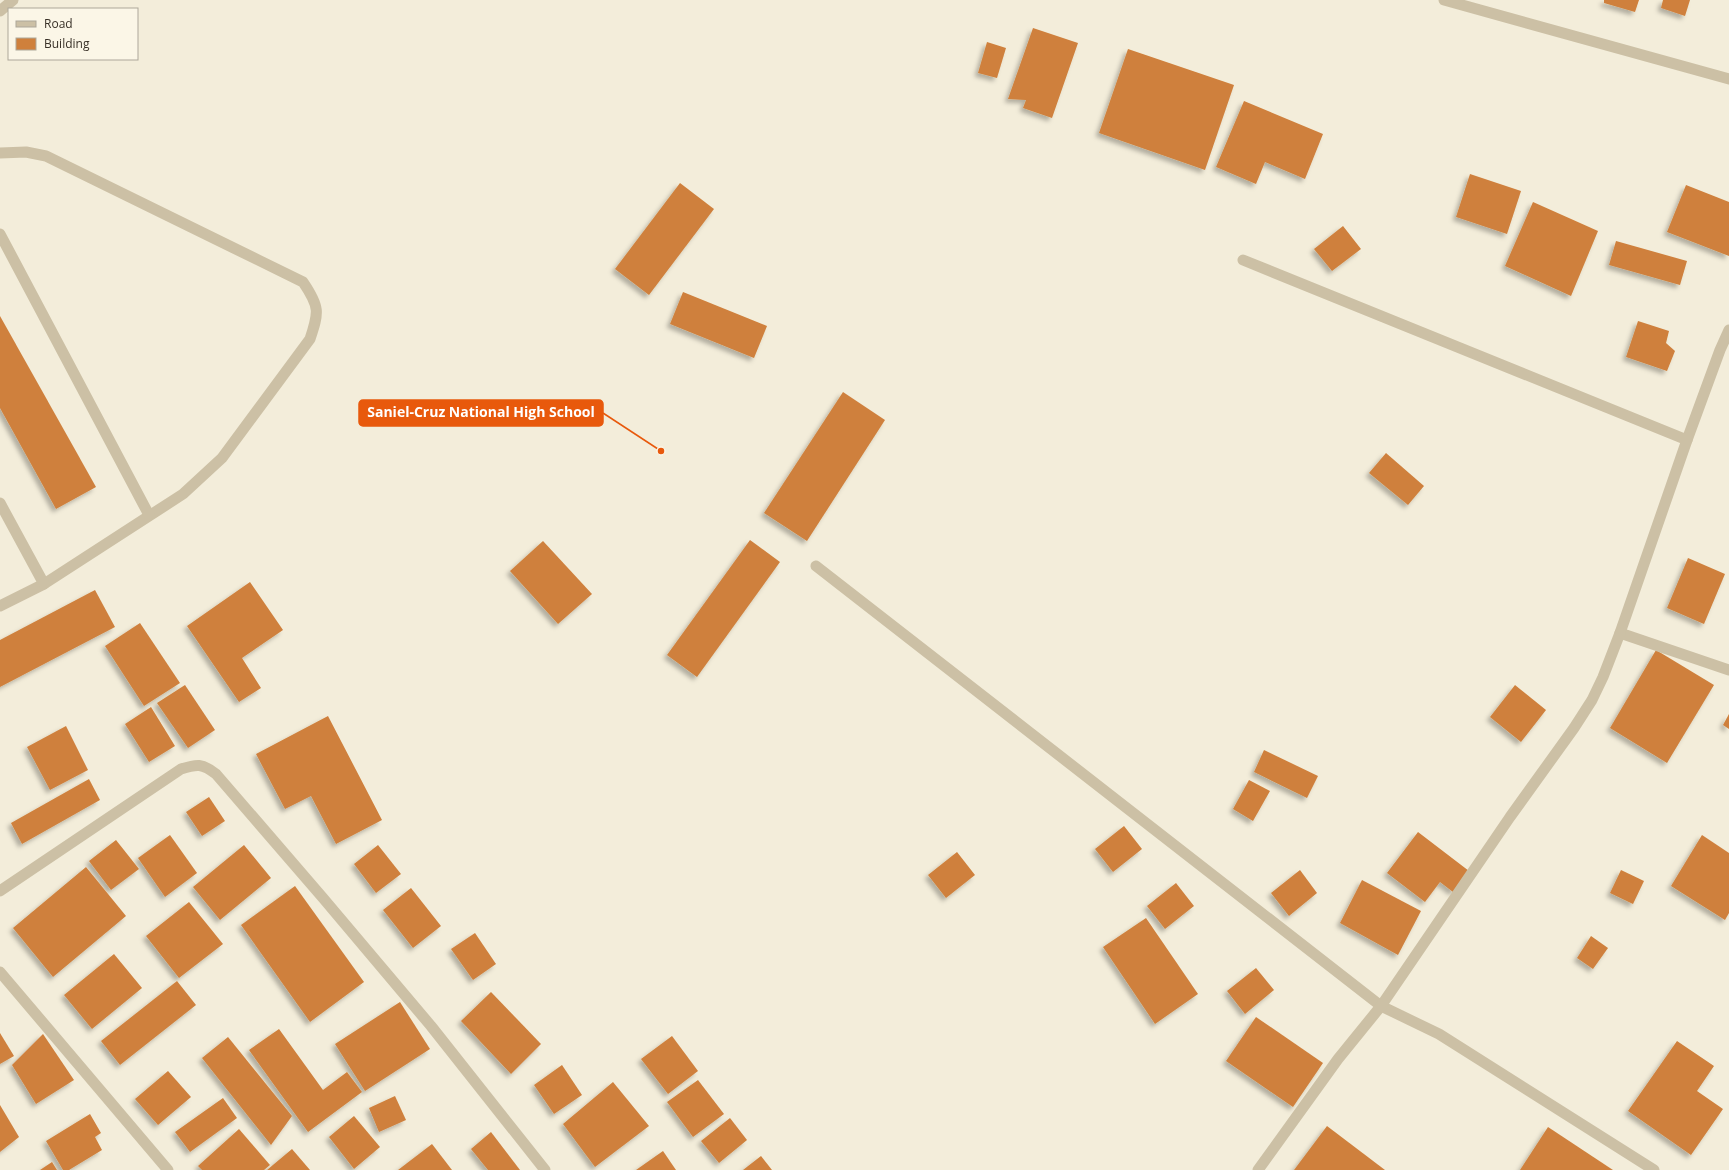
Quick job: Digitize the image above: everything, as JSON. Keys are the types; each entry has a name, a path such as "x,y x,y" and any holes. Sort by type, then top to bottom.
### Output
{"street":[{"path":"0,11 13,0"},
{"path":"1444,0 1729,79"},
{"path":"0,153 26,152 46,156 303,282 315,300 317,319 310,339 254,418 222,458 183,494 44,584 0,606"},
{"path":"0,234 149,516"},
{"path":"1243,260 1687,440"},
{"path":"1258,1170 1338,1059 1381,1006 1592,700 1603,677 1620,633 1687,440 1720,350 1729,330"},
{"path":"0,503 44,584"},
{"path":"816,566 1381,1006 1439,1034 1654,1170"},
{"path":"1620,633 1729,670"},
{"path":"0,891 181,768 196,764 208,768 216,774 416,1007 545,1170"},
{"path":"0,972 168,1170"}],"building":[{"path":"1604,0 1639,0 1635,12 1604,3"},
{"path":"1663,0 1690,0 1685,16 1661,8"},
{"path":"1033,28 1078,43 1052,118 1023,108 1026,100 1008,99"},
{"path":"987,42 1006,48 997,78 978,73"},
{"path":"1128,49 1234,85 1205,170 1099,133"},
{"path":"1244,101 1323,134 1305,179 1265,162 1256,184 1216,167"},
{"path":"1470,174 1521,191 1507,234 1456,217"},
{"path":"680,183 714,209 649,295 615,269"},
{"path":"1686,185 1729,202 1729,256 1667,232"},
{"path":"1533,202 1598,231 1571,296 1505,266"},
{"path":"1343,226 1361,249 1332,271 1314,249"},
{"path":"1616,241 1687,261 1680,285 1609,265"},
{"path":"683,292 767,326 754,358 670,324"},
{"path":"0,316 96,487 56,509 0,408"},
{"path":"1638,321 1669,331 1666,343 1675,351 1667,371 1626,357"},
{"path":"843,392 885,420 807,541 764,513"},
{"path":"1386,453 1424,486 1408,505 1369,473"},
{"path":"750,540 780,562 697,677 667,655"},
{"path":"543,541 592,594 558,624 510,571"},
{"path":"1688,558 1725,574 1704,624 1667,608"},
{"path":"250,582 283,630 242,658 261,688 239,702 187,626"},
{"path":"95,590 115,627 0,687 0,640"},
{"path":"140,623 180,683 144,706 105,646"},
{"path":"1656,650 1714,685 1667,763 1610,728"},
{"path":"185,685 215,730 188,748 157,703"},
{"path":"1515,685 1546,710 1521,742 1490,717"},
{"path":"151,707 175,746 149,762 125,724"},
{"path":"1729,714 1729,729 1723,725"},
{"path":"328,716 382,820 336,844 311,796 285,809 256,754"},
{"path":"66,726 88,770 50,790 27,747"},
{"path":"1264,750 1318,776 1307,798 1254,772"},
{"path":"89,779 100,800 22,844 11,823"},
{"path":"1249,780 1270,791 1253,821 1233,809"},
{"path":"209,797 225,821 202,836 186,812"},
{"path":"1124,826 1142,849 1113,872 1095,849"},
{"path":"1418,832 1469,871 1453,892 1440,882 1425,902 1387,873"},
{"path":"170,835 197,873 165,897 138,858"},
{"path":"1702,835 1729,853 1729,913 1725,920 1671,886"},
{"path":"116,840 139,869 111,890 89,861"},
{"path":"244,845 271,878 220,920 193,887"},
{"path":"378,845 401,874 376,893 354,864"},
{"path":"957,852 975,875 946,898 928,875"},
{"path":"86,867 126,916 53,977 13,928"},
{"path":"1300,870 1317,893 1289,916 1271,893"},
{"path":"1621,870 1644,881 1633,904 1610,893"},
{"path":"1362,880 1421,911 1398,955 1340,923"},
{"path":"1176,883 1194,906 1165,929 1147,906"},
{"path":"295,886 364,982 310,1022 241,925"},
{"path":"411,888 441,926 413,948 383,910"},
{"path":"189,902 223,944 179,978 146,936"},
{"path":"1146,918 1198,994 1155,1024 1103,947"},
{"path":"475,933 496,964 473,980 451,949"},
{"path":"1591,936 1608,948 1593,969 1577,958"},
{"path":"114,954 142,988 92,1029 64,995"},
{"path":"1256,968 1274,990 1245,1014 1227,991"},
{"path":"177,981 196,1005 120,1065 101,1041"},
{"path":"491,992 541,1044 511,1074 461,1021"},
{"path":"400,1002 430,1049 365,1091 335,1044"},
{"path":"1256,1017 1323,1063 1293,1107 1226,1061"},
{"path":"279,1029 323,1090 347,1072 362,1092 308,1132 249,1050"},
{"path":"0,1033 14,1056 0,1064"},
{"path":"43,1034 74,1080 36,1104 12,1065"},
{"path":"672,1036 698,1071 668,1094 641,1059"},
{"path":"228,1037 292,1116 271,1145 202,1058"},
{"path":"1677,1041 1714,1066 1697,1091 1723,1109 1691,1155 1628,1111"},
{"path":"562,1065 582,1095 554,1114 534,1085"},
{"path":"168,1071 191,1097 158,1125 135,1099"},
{"path":"698,1080 724,1114 693,1137 667,1102"},
{"path":"613,1082 649,1126 595,1167 563,1124"},
{"path":"395,1096 406,1120 379,1132 369,1108"},
{"path":"223,1098 237,1118 190,1152 175,1132"},
{"path":"0,1105 19,1137 0,1152"},
{"path":"90,1114 101,1133 95,1137 102,1150 69,1170 63,1170 46,1141"},
{"path":"354,1116 380,1147 354,1169 329,1137"},
{"path":"730,1118 747,1140 719,1163 701,1141"},
{"path":"1327,1126 1385,1170 1294,1170"},
{"path":"1548,1127 1613,1170 1520,1170"},
{"path":"239,1129 270,1165 264,1170 202,1170 198,1166"},
{"path":"491,1132 520,1170 488,1170 471,1149"},
{"path":"432,1144 452,1170 398,1170"},
{"path":"292,1149 310,1170 267,1170"},
{"path":"663,1151 676,1170 636,1170"},
{"path":"761,1156 772,1170 743,1170"},
{"path":"52,1162 57,1170 40,1170"}],"place":[{"name":"Saniel-Cruz National High School","path":"661,451"}]}
